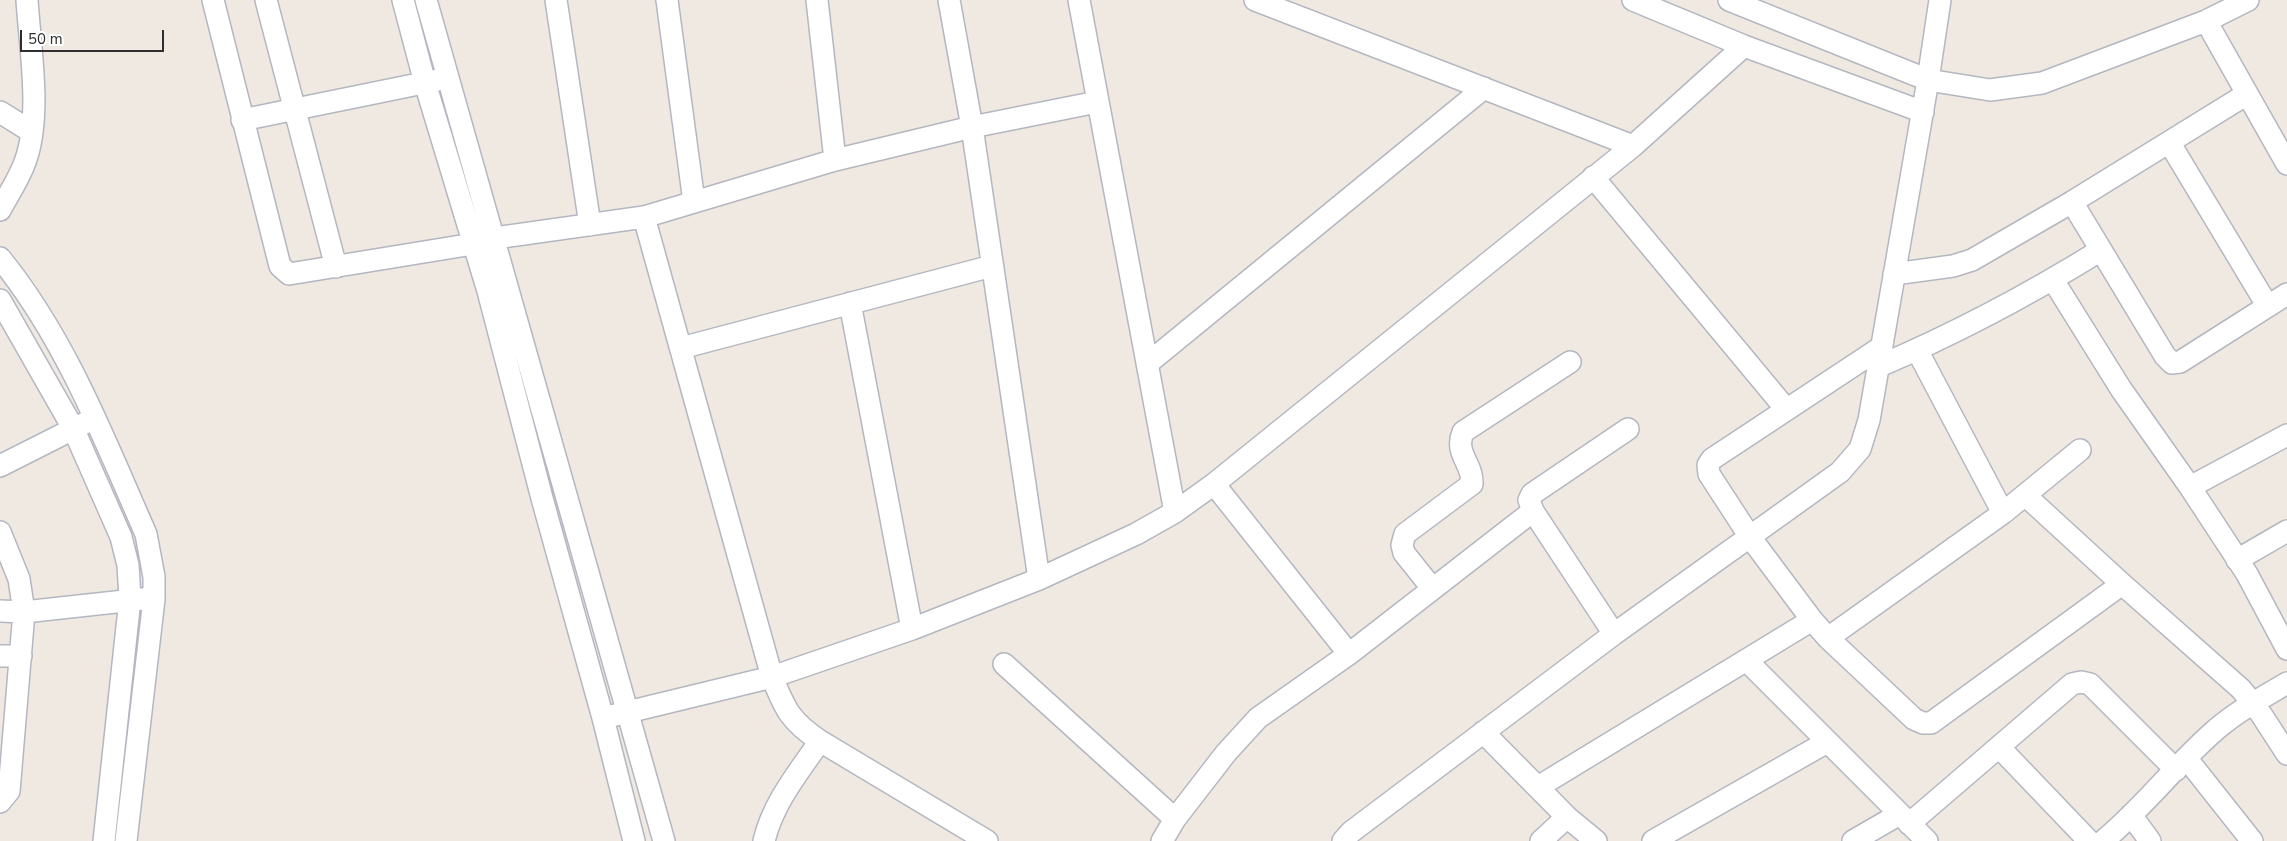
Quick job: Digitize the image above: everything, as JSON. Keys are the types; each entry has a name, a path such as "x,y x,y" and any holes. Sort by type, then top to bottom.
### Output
{"street":[{"path":"0,210 25,162 32,132 34,109 27,0"},
{"path":"213,0 280,266 289,274 473,244 495,238 644,216 835,160 972,127 1097,102"},
{"path":"266,0 296,108 336,267"},
{"path":"403,0 425,83 473,244 542,502 604,718 634,841"},
{"path":"426,0 495,238 664,841"},
{"path":"556,0 590,225"},
{"path":"668,0 694,202"},
{"path":"817,0 835,160"},
{"path":"950,0 972,127 1039,579"},
{"path":"1079,0 1175,512"},
{"path":"1255,0 1634,146"},
{"path":"1634,0 1744,46 1923,112"},
{"path":"1729,0 1762,6 1928,80 1990,90 2042,84 2206,21 2248,0"},
{"path":"1343,841 1351,832 1614,634 1840,472 1860,449 1870,420 1879,358 1923,112 1940,0"},
{"path":"2206,21 2287,164"},
{"path":"604,718 772,677 912,629 1039,579 1136,534 1175,512 1214,484 1593,177 1634,146 1744,46"},
{"path":"242,120 448,77"},
{"path":"1147,364 1484,88"},
{"path":"1894,274 1953,266 1972,260 2072,202 2247,94"},
{"path":"0,112 32,132"},
{"path":"2169,142 2267,306"},
{"path":"1593,177 1786,409"},
{"path":"2072,202 2165,356 2172,363 2180,362 2287,294"},
{"path":"644,216 772,677 786,710 794,721 820,741 987,841"},
{"path":"2101,250 2053,280 1917,350 1879,358 1786,409 1712,459 1708,465 1709,474 1750,537 1812,620 1828,638 1914,719 1923,723 1931,723 2122,584"},
{"path":"0,258 24,287 80,384 146,534 154,577 154,599 126,841"},
{"path":"681,348 992,266"},
{"path":"2053,280 2121,389 2190,487 2238,560 2287,649"},
{"path":"0,300 73,428 121,537 128,565 130,599 104,841"},
{"path":"850,303 912,629"},
{"path":"1917,350 2003,513"},
{"path":"1432,588 1404,552 1402,544 1405,534 1472,484 1472,475 1460,450 1460,441 1464,432 1570,362"},
{"path":"0,466 73,428 96,419"},
{"path":"1614,634 1533,511 1529,500 1532,494 1628,429"},
{"path":"2190,487 2287,435"},
{"path":"1828,638 2026,496 2080,450"},
{"path":"1214,484 1349,654"},
{"path":"2026,496 2229,678 2253,703 2287,754"},
{"path":"1162,841 1175,819 1226,753 1258,718 1349,654 1533,511"},
{"path":"2238,560 2287,531"},
{"path":"0,532 19,579 24,612 10,656 5,766 9,792 0,802"},
{"path":"0,611 24,612 130,599 154,599"},
{"path":"1538,787 1812,620"},
{"path":"1746,660 1926,841"},
{"path":"1004,664 1175,819"},
{"path":"1853,841 1904,820 1999,747 2072,684 2081,682 2090,684 2181,765 2252,841"},
{"path":"2103,841 2210,735 2253,703 2287,684"},
{"path":"1483,732 1567,817 1596,841"},
{"path":"764,841 776,807 820,741"},
{"path":"1653,841 1827,742"},
{"path":"1999,747 2089,841"},
{"path":"2131,815 2150,841"},
{"path":"1541,841 1567,817"}]}
